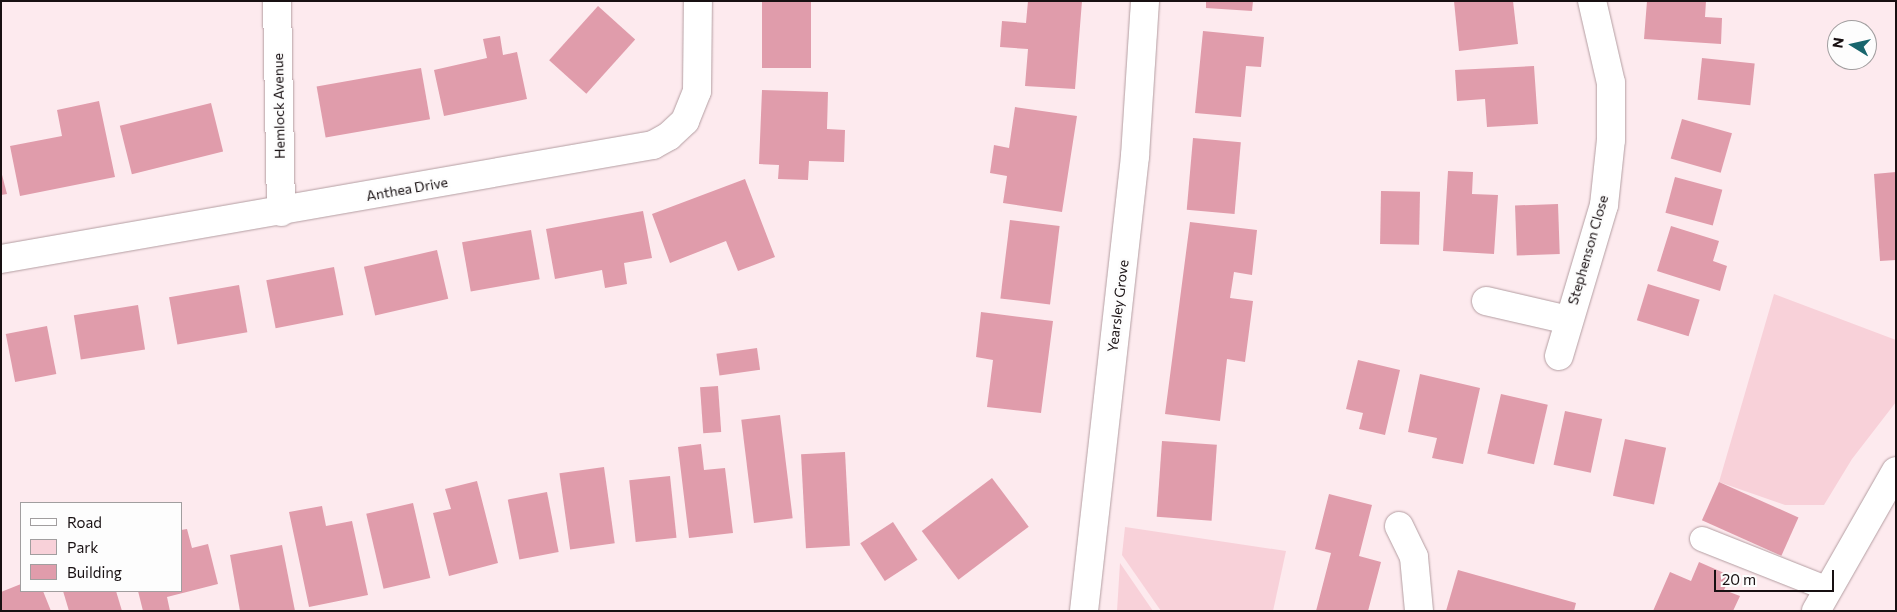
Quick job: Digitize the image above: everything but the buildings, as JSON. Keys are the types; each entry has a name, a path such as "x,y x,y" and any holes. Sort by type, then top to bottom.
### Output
{"street":[{"name":"Hemlock Avenue","path":"277,1 281,212"},
{"name":"Anthea Drive","path":"1,259 281,212 652,145 670,136 685,120 697,91 698,1"},
{"name":"Yearsley Grove","path":"1084,611 1135,156 1145,1"},
{"name":"Stephenson Close","path":"1560,356 1568,320 1604,205 1611,140 1611,83 1592,1"},
{"name":"Stephenson Close","path":"1486,301 1568,320"},
{"path":"1822,600 1896,471"},
{"path":"1399,526 1414,557 1419,611"}],"lane":[{"path":"1702,539 1822,600"}],"green space":[{"path":"1774,294 1896,340 1896,402 1852,459 1824,505 1785,505 1719,482"},
{"path":"1125,527 1286,551 1273,611 1161,611 1122,555"},
{"path":"1120,563 1153,611 1117,611"}]}
